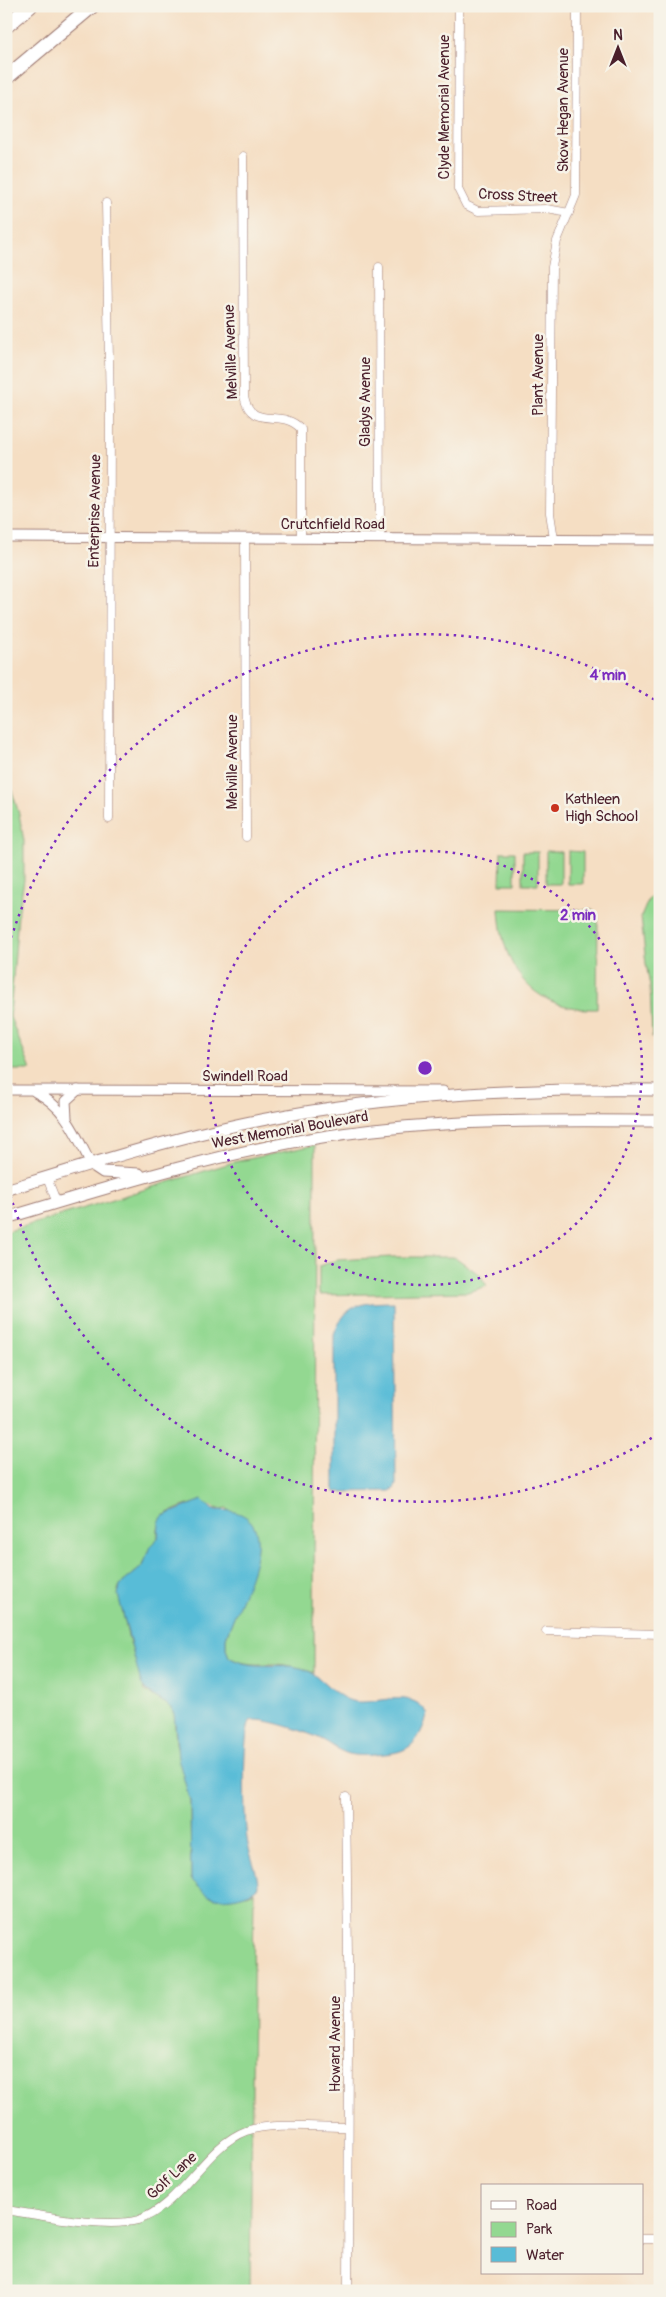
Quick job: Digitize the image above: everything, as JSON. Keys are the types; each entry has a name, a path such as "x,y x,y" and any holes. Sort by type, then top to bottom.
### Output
{"highway":[{"path":"6,26 30,6"},
{"path":"6,78 92,6"}],"main road":[{"name":"West Memorial Boulevard","path":"6,1190 197,1135 269,1119 382,1101 483,1092 583,1089 660,1090"},
{"name":"West Memorial Boulevard","path":"6,1218 151,1174 247,1151 356,1132 456,1123 588,1120 660,1121"},
{"path":"91,1164 104,1172 151,1174"}],"street":[{"name":"Clyde Memorial Avenue","path":"459,6 458,190 466,205"},
{"name":"Skow Hegan Avenue","path":"569,213 576,195 577,6"},
{"name":"Melville Avenue","path":"243,156 244,396 248,410 257,416 288,419 301,429 301,538"},
{"name":"Enterprise Avenue","path":"106,203 110,412 108,537 109,819"},
{"name":"Cross Street","path":"466,205 478,210 547,209 569,213"},
{"name":"Plant Avenue","path":"554,539 550,513 552,267 557,241 569,213"},
{"name":"Gladys Avenue","path":"379,266 380,538"},
{"name":"Crutchfield Road","path":"6,537 660,540"},
{"name":"Melville Avenue","path":"245,538 246,837"},
{"name":"Swindell Road","path":"6,1090 483,1092"},
{"path":"33,1090 50,1099 68,1118 91,1164"},
{"path":"68,1118 66,1101 78,1090"},
{"path":"47,1178 56,1203"},
{"path":"546,1631 660,1634"},
{"name":"Howard Avenue","path":"346,1797 348,2291"},
{"path":"6,2096 6,2149"},
{"name":"Golf Lane","path":"6,2210 109,2223 128,2222 140,2219 161,2208 227,2142 244,2132 268,2127 348,2127"},
{"path":"644,2239 660,2239"}],"green space":[{"path":"6,771 19,814 24,841 24,880 18,915 10,1017 31,1070 6,1070"},
{"path":"546,851 561,852 561,884 546,884"},
{"path":"568,851 583,852 583,884 568,884"},
{"path":"501,852 515,852 515,884 500,884"},
{"path":"523,852 538,852 538,884 523,884"},
{"path":"660,890 660,1037 652,1037 650,986 641,917 649,898"},
{"path":"499,909 592,910 598,915 597,1009 575,1008 555,1003 539,994 525,982 514,968 507,950 501,931"},
{"path":"315,1145 314,1673 286,1665 240,1662 229,1657 226,1649 226,1638 255,1558 227,1508 219,1509 200,1503 183,1507 163,1516 158,1528 158,1538 147,1554 143,1566 120,1585 118,1590 128,1636 145,1691 170,1706 174,1712 176,1743 190,1801 191,1879 247,1895 254,1892 250,2291 6,2291 6,1232 234,1162"},
{"path":"392,1257 455,1257 480,1275 487,1286 468,1292 319,1295 319,1266 337,1260"}],"water":[{"path":"394,1302 396,1485 390,1491 334,1492 334,1335 344,1316 357,1306"},
{"path":"202,1500 213,1510 238,1513 252,1523 257,1539 256,1558 226,1638 226,1649 229,1657 246,1664 304,1669 311,1672 336,1693 350,1701 368,1702 405,1699 414,1701 428,1714 418,1738 408,1747 394,1753 370,1755 346,1753 317,1737 286,1726 265,1721 250,1721 247,1730 245,1759 245,1814 248,1845 257,1875 258,1887 254,1891 242,1896 221,1899 209,1896 191,1879 190,1801 178,1758 174,1712 167,1704 148,1692 141,1683 118,1595 120,1585 143,1566 150,1546 158,1538 159,1522 163,1516"}],"place":[{"name":"Kathleen High School","path":"555,808"}]}
